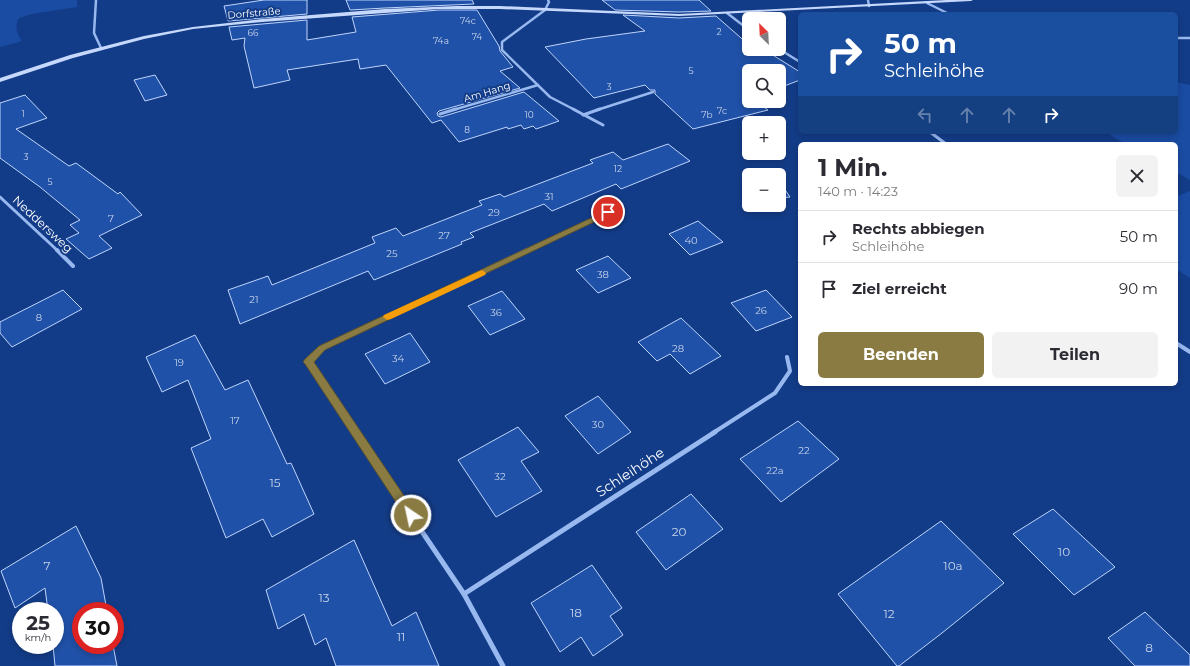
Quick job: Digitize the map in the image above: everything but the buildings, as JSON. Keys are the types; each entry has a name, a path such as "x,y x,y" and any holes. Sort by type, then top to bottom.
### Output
{"street":[{"path":"96,0 94,33 101,48"},
{"path":"545,10 549,2 548,0"},
{"path":"868,0 869,6"},
{"name":"Dorfstraße","path":"0,80 101,48 146,37 193,28 239,22 428,8 476,7 632,15 728,13 971,0"},
{"path":"927,3 945,12"},
{"name":"Am Hang","path":"545,10 502,42 502,50 550,97 603,125"},
{"path":"728,13 742,24"},
{"path":"1178,38 1190,38"},
{"path":"786,53 798,61"},
{"name":"Am Hang","path":"440,114 538,85"},
{"path":"583,114 653,92"},
{"path":"933,134 943,142"},
{"name":"Neddersweg","path":"0,197 73,266"},
{"path":"503,666 464,594 308,362 322,348 608,212"},
{"path":"1178,344 1190,352"},
{"name":"Schleihöhe","path":"464,594 775,393 790,371 787,357"}],"shaded area":[{"path":"0,0 77,0 77,7 31,14 19,18 17,21 17,30 22,41 0,47"},
{"path":"1178,82 1190,85 1190,180 1178,173 1178,142 1122,142 1108,134 1178,134"},
{"path":"1190,191 1190,278 1178,270 1178,196"}],"slow traffic":[{"path":"387,317 482,273"}],"route":[{"path":"411,515 308,362 322,348 608,212"}]}
